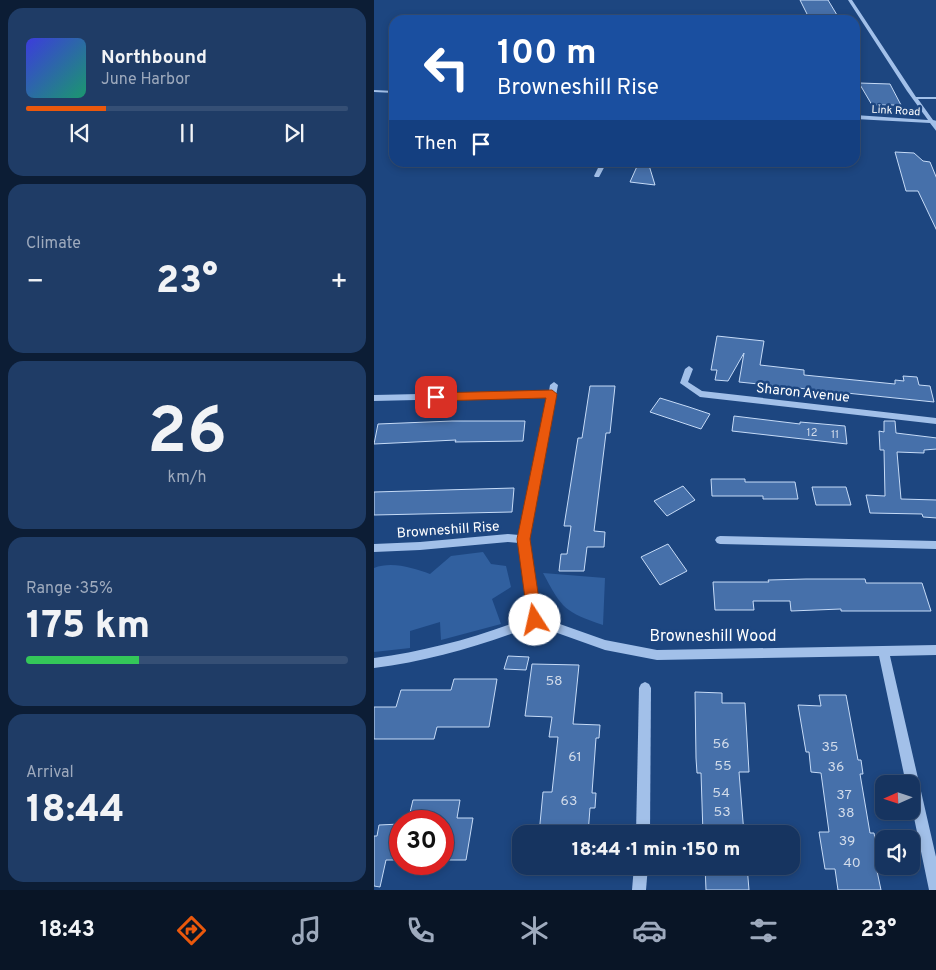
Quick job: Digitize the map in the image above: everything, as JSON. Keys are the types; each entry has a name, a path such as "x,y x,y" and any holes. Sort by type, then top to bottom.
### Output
{"street":[{"path":"850,0 860,15"},
{"path":"860,15 914,98 934,122 936,131"},
{"path":"374,91 389,92"},
{"path":"914,98 936,98"},
{"name":"Link Road","path":"860,117 934,122"},
{"path":"597,176 602,167"},
{"name":"Sharon Avenue","path":"689,369 684,383 700,394 936,421"},
{"path":"374,398 553,390 523,539 535,620 510,631 438,650 374,663"},
{"name":"Browneshill Rise","path":"374,548 508,538 523,539"},
{"path":"720,540 936,545"},
{"name":"Browneshill Wood","path":"535,620 605,645 657,656 936,650"},
{"path":"883,651 936,890"},
{"path":"643,825 645,688"},
{"path":"639,890 640,875"}],"shaded area":[{"path":"483,552 491,564 506,566 511,587 492,599 501,624 441,640 440,622 410,631 410,648 374,652 374,568 395,565 430,574 451,556"},
{"path":"543,573 605,578 603,625 566,608 560,602"}],"building":[{"path":"800,0 828,0 837,15 808,15"},
{"path":"860,83 890,84 901,105 872,105"},
{"path":"895,152 914,153 923,161 930,162 937,179 937,231 918,191 906,191"},
{"path":"637,167 650,167 655,185 630,182"},
{"path":"717,336 764,341 760,365 804,370 804,375 895,384 895,380 904,381 903,376 917,377 919,385 930,386 934,402 739,382 744,353 728,381 715,380 717,370 711,370"},
{"path":"590,386 615,386 610,433 606,433 594,531 605,532 604,547 587,547 584,571 559,571 561,554 567,554 571,526 564,526 578,438 582,438"},
{"path":"660,398 710,414 701,429 650,412"},
{"path":"734,416 800,424 800,422 845,426 847,444 732,431"},
{"path":"525,421 523,441 455,442 456,440 374,444 378,424"},
{"path":"884,421 895,421 896,433 937,438 937,449 924,450 924,453 897,452 901,499 937,500 937,518 923,517 922,514 870,513 866,495 885,496 884,450 880,450 879,431 884,432"},
{"path":"711,479 745,479 745,482 795,482 798,499 763,499 763,496 712,496"},
{"path":"683,486 695,500 667,516 654,501"},
{"path":"812,487 846,487 851,505 816,505"},
{"path":"514,488 512,512 374,515 374,492"},
{"path":"668,544 687,571 660,585 641,557"},
{"path":"865,579 866,583 922,583 931,611 841,611 841,609 791,611 790,601 753,601 754,610 715,610 713,582 769,582 768,580"},
{"path":"508,656 529,657 526,670 504,669"},
{"path":"532,664 579,665 573,724 600,725 599,738 596,738 592,793 596,793 595,808 590,808 589,825 540,825 543,792 552,792 558,737 549,737 552,717 525,716"},
{"path":"454,679 497,679 489,727 437,727 434,739 374,739 374,707 396,707 401,690 451,690"},
{"path":"695,692 722,693 722,703 745,703 749,772 739,772 743,825 703,825 701,773 697,773"},
{"path":"819,695 846,695 858,760 861,760 863,774 860,774 870,833 874,833 875,838 875,875 878,875 881,890 838,890 835,869 825,869 819,832 829,832 821,773 811,772 809,752 806,752 798,705 821,706"},
{"path":"413,800 460,800 457,818 473,818 466,860 454,860 454,810 411,810"},
{"path":"379,825 389,825 389,860 386,860 380,887 374,886 374,836 377,836"},
{"path":"705,875 748,875 749,890 706,890"}],"route":[{"path":"436,397 552,394 523,539 535,620"}]}
